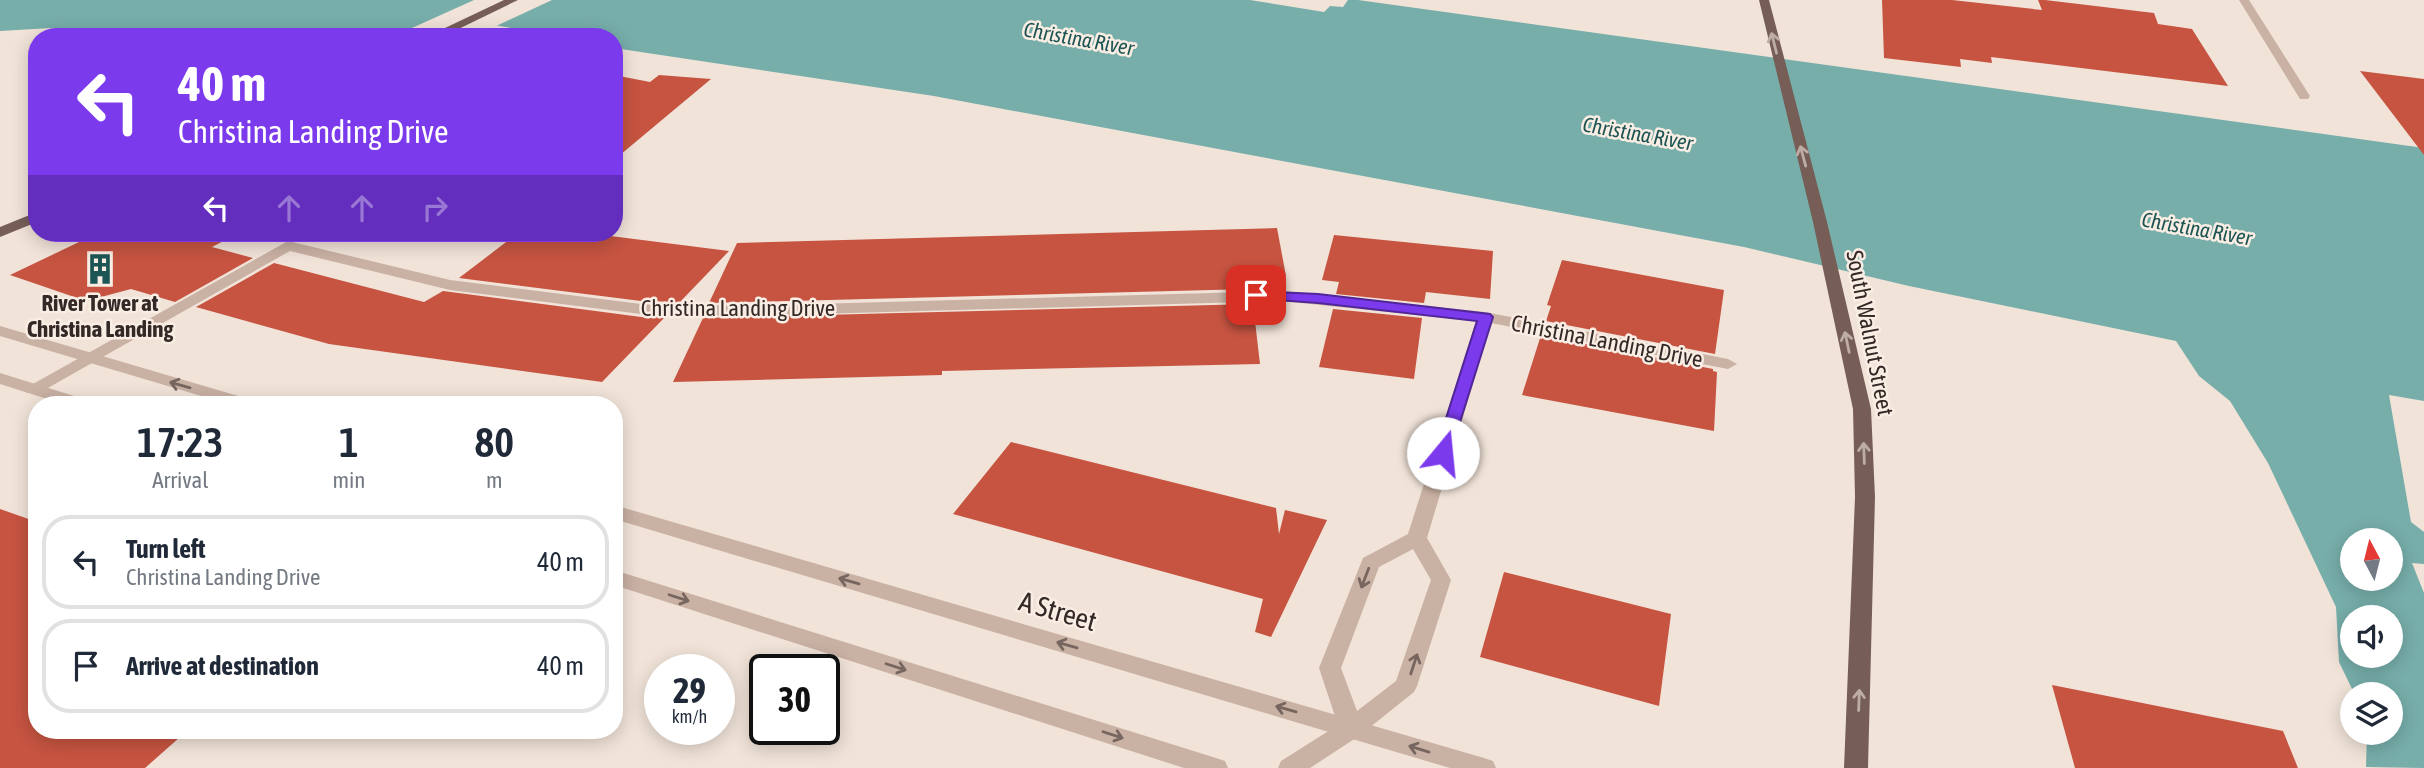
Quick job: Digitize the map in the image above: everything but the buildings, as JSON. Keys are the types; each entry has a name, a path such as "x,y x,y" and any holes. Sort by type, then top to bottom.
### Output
{"main road":[{"path":"452,28 513,0"},
{"name":"South Walnut Street","path":"1764,0 1820,222 1862,409 1865,497 1856,768"},
{"path":"0,233 28,220"}],"street":[{"path":"2244,0 2304,96"},
{"name":"Christina Landing Drive","path":"33,389 288,246 450,285 681,312 1256,295 1318,298 1485,317 1728,364"},
{"name":"Christina Landing Drive","path":"1417,538 1485,317"},
{"path":"0,331 219,396"},
{"path":"0,378 55,396"},
{"name":"A Street","path":"623,515 1484,768"},
{"path":"1290,768 1351,729 1406,686 1441,580 1417,538 1370,563 1330,668 1351,729"},
{"path":"623,580 1216,768"}],"water":[{"name":"Christina River","path":"0,0 1358,0 2424,148 2424,401 2389,395 2411,522 2424,532 2424,564 2412,563 2424,593 2424,768 2366,767 2367,745 2403,745 2403,682 2349,682 2342,668 2403,668 2403,605 2340,605 2340,664 2336,607 2268,463 2230,401 2199,376 2176,341 1909,286 1744,247 934,96 623,49 623,28 511,28 441,16 414,28 28,28 0,31"}],"pier":[{"path":"474,0 552,0 492,28 441,20 422,28 412,28"},
{"path":"1250,0 1348,0 1343,7 1330,6 1324,12"}],"place":[{"name":"River Tower at Christina Landing","path":"100,269"}],"route":[{"path":"1256,295 1318,298 1485,317 1443,453"}]}
